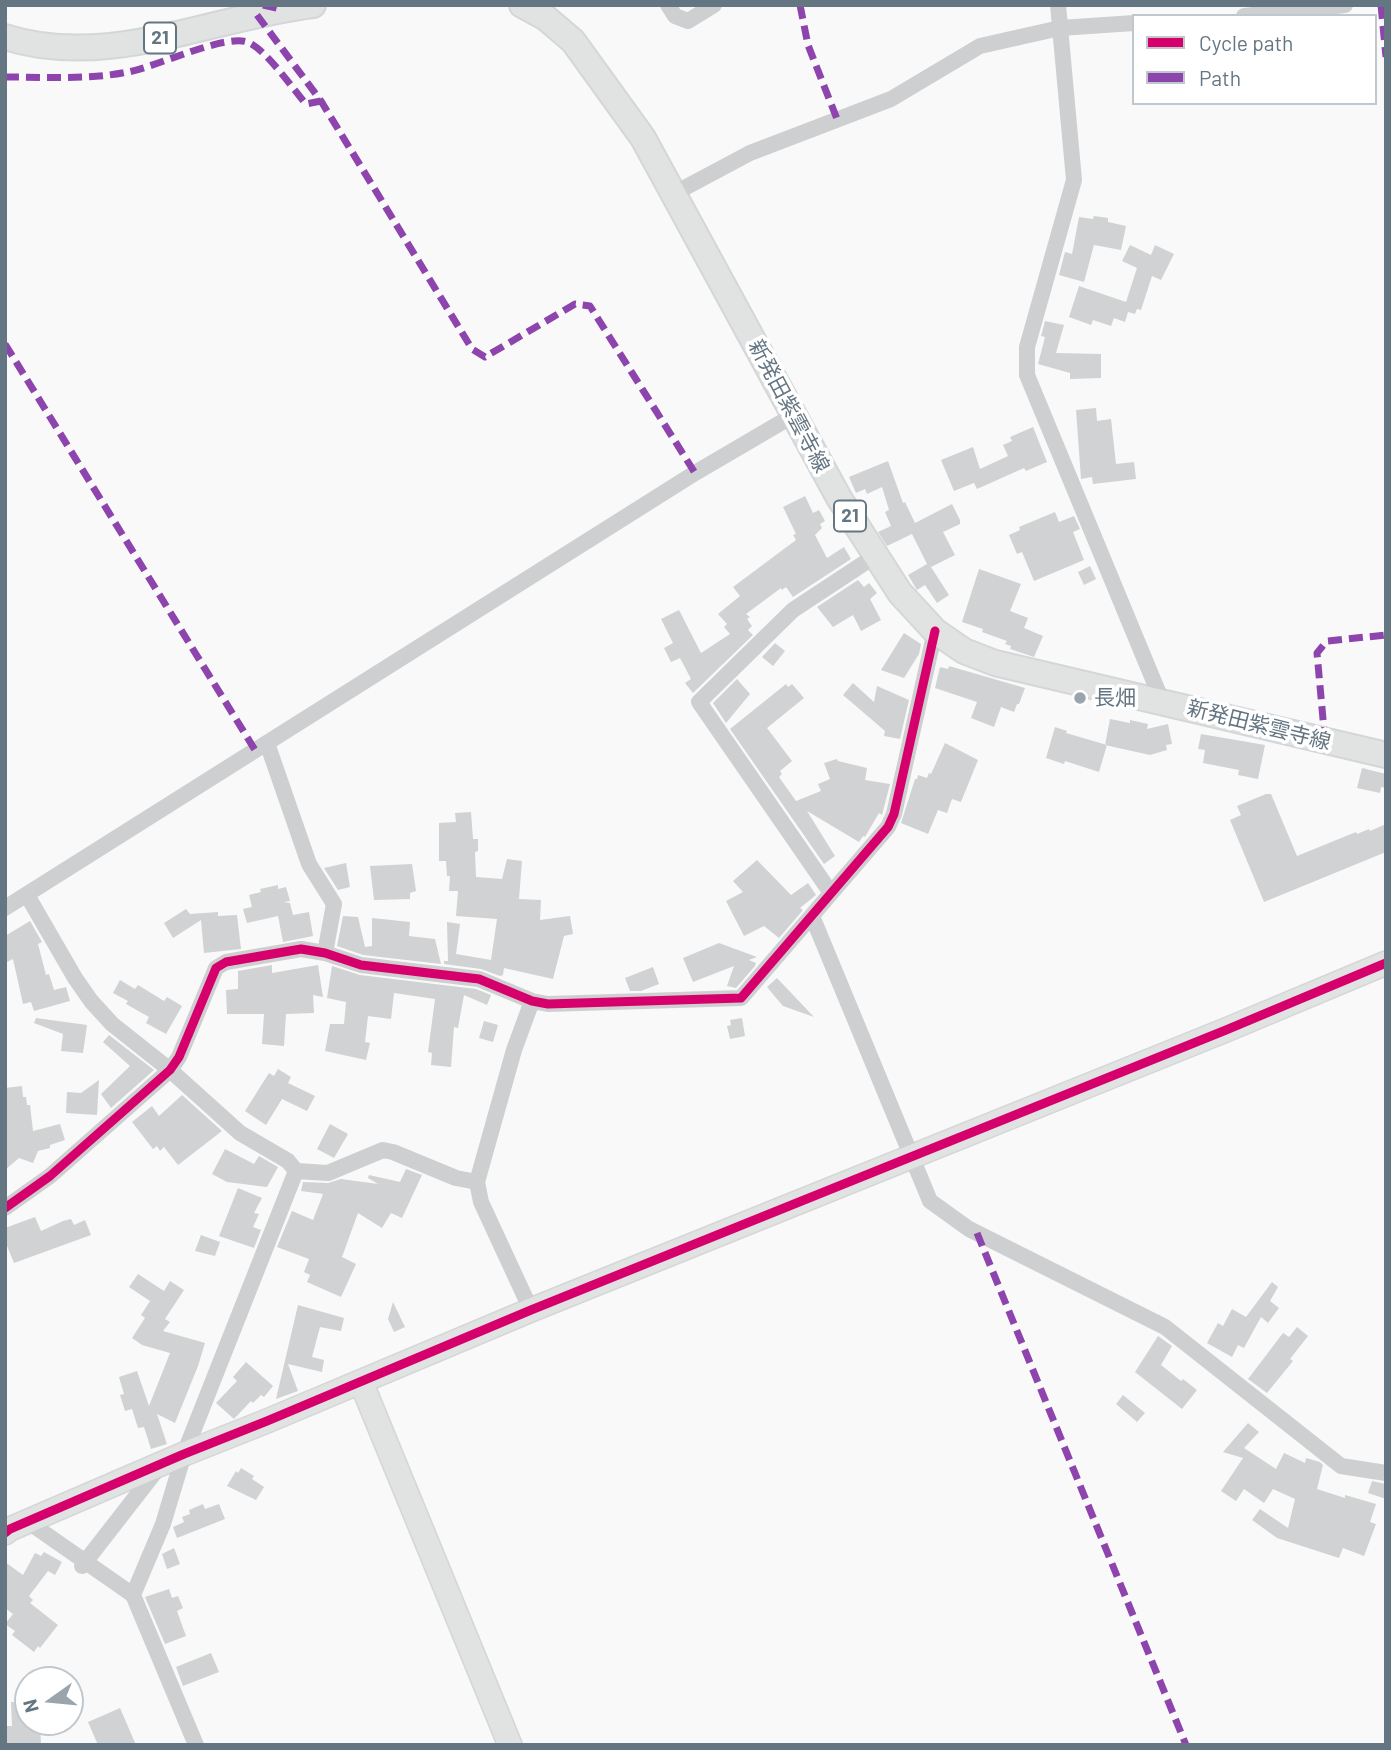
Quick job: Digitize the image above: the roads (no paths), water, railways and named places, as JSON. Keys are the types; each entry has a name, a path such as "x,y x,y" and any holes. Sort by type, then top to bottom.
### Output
{"main road":[{"name":"21","path":"5,37 62,46 136,44 280,9 313,5"},
{"name":"新発田紫雲寺線","path":"522,5 546,18 573,41 643,138 839,498 900,593 935,631 964,651 995,663 1386,755"}],"street":[{"path":"668,5 675,16 688,21 715,5"},
{"path":"1058,5 1074,180 1027,347 1027,375 1162,701"},
{"path":"1262,14 1345,5"},
{"path":"675,193 750,153 891,99 980,46 1060,28 1132,23"},
{"path":"5,908 695,473 794,415"},
{"path":"831,893 699,702 793,610 875,556"},
{"path":"5,1208 50,1176 170,1070 179,1057 216,968 237,959 301,949 325,953 360,965 479,979 531,1001 570,1005 741,998 888,827 894,814 935,631"},
{"path":"267,743 309,864 334,904 325,953"},
{"path":"27,895 75,978 90,1001 111,1024 170,1070 240,1133 288,1161 296,1171 328,1173 383,1150 456,1178 477,1182"},
{"path":"813,916 930,1201 969,1229 1165,1327 1341,1466 1386,1473"},
{"path":"12,1525 531,1310 1226,1030 1386,962"},
{"path":"531,1001 514,1050 477,1182 481,1202 531,1310"},
{"path":"134,1595 163,1524 184,1454 296,1171"},
{"path":"362,1382 510,1745"},
{"path":"84,1563 163,1463"},
{"path":"12,1525 84,1563 134,1595 196,1745"}],"place":[{"name":"長畑","path":"1080,698"}]}
